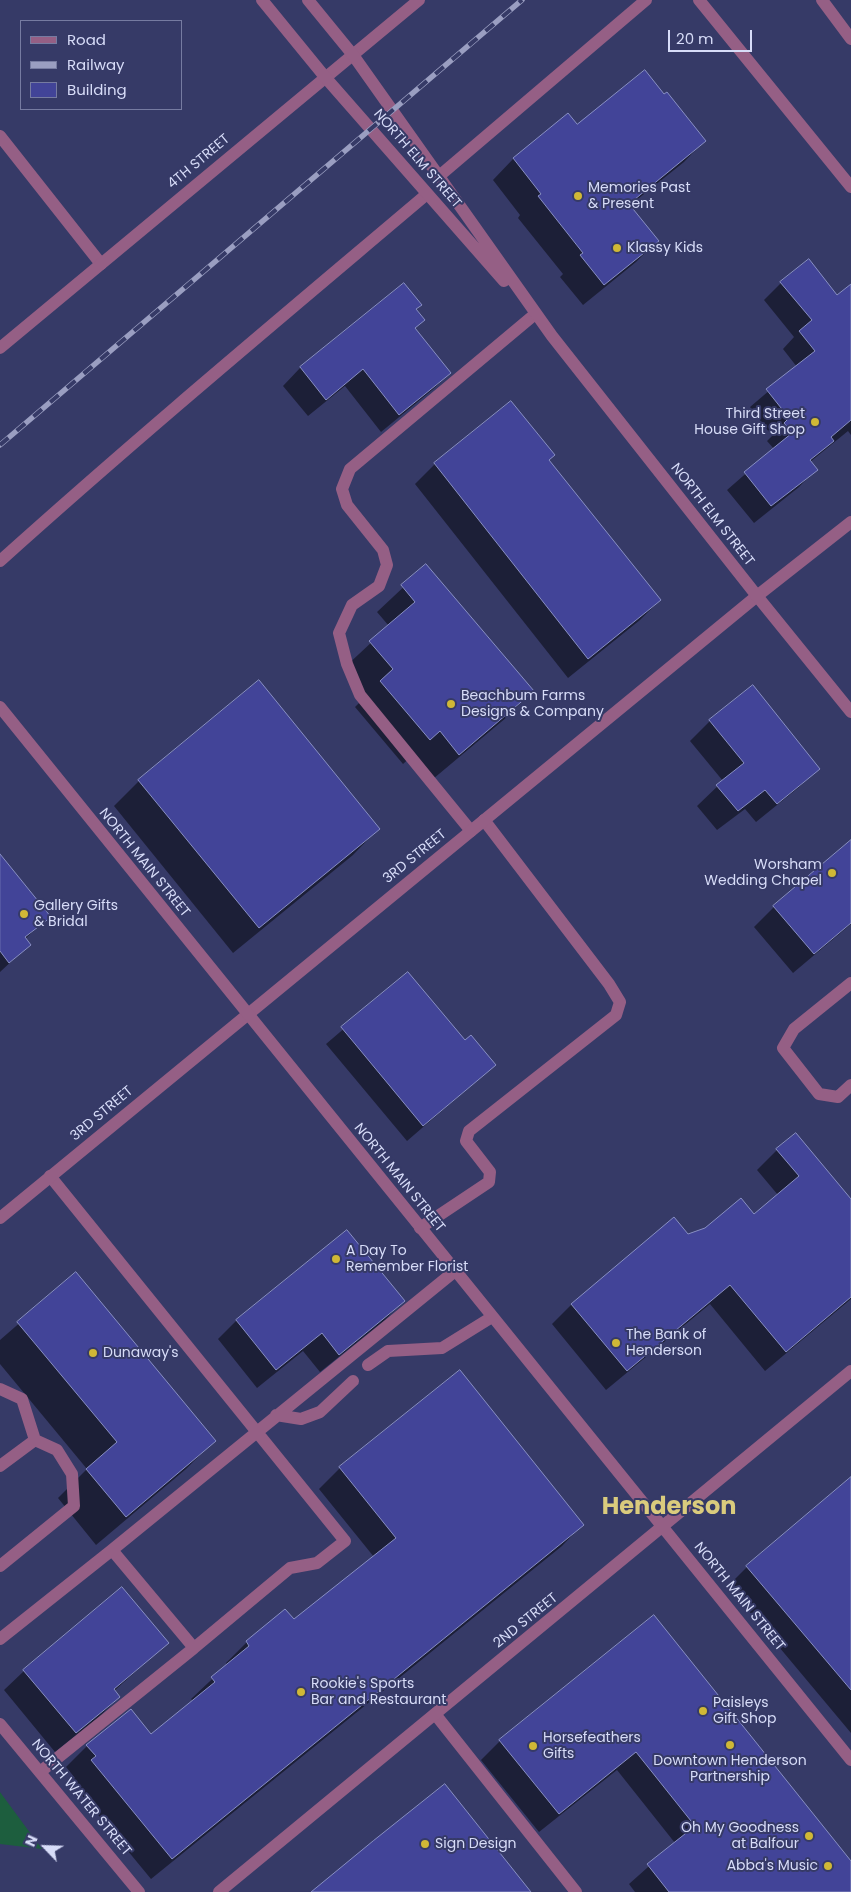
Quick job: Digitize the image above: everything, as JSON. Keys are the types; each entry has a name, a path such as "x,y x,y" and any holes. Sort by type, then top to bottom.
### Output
{"street":[{"name":"NORTH ELM STREET","path":"262,0 325,77 552,336 851,712"},
{"name":"NORTH ELM STREET","path":"308,0 353,55 552,336"},
{"name":"4TH STREET","path":"0,348 419,0"},
{"path":"438,177 646,0"},
{"path":"699,0 851,187"},
{"path":"822,0 851,39"},
{"path":"0,136 101,264"},
{"path":"0,561 162,418 270,329 427,194"},
{"path":"471,831 360,695 347,664 338,633 352,605 379,586 387,565 384,550 347,505 342,489 350,469 534,315"},
{"name":"3RD STREET","path":"0,1218 757,596 851,522"},
{"name":"NORTH MAIN STREET","path":"0,707 246,1014 851,1760"},
{"path":"420,1228 489,1182 490,1172 466,1141 469,1131 616,1015 620,1002 609,984 484,820"},
{"path":"851,982 794,1029 783,1048 819,1094 838,1097 851,1086"},
{"path":"40,1772 290,1568 317,1563 345,1541 50,1176"},
{"path":"0,1640 455,1271"},
{"path":"368,1366 388,1351 442,1348 492,1317"},
{"name":"2ND STREET","path":"219,1892 851,1372"},
{"path":"276,1415 301,1419 320,1412 353,1381"},
{"path":"0,1389 22,1398 34,1440"},
{"path":"0,1466 34,1440"},
{"path":"0,1566 74,1506 72,1474 57,1450 34,1440"},
{"path":"112,1550 194,1648"},
{"path":"435,1714 576,1892"},
{"name":"NORTH WATER STREET","path":"0,1724 139,1892"}],"green space":[{"path":"0,1792 42,1849 0,1844"}],"building":[{"path":"645,70 664,94 667,92 706,141 629,204 659,241 604,285 580,255 583,253 538,196 541,194 513,158 568,113 577,124"},
{"path":"809,259 837,295 851,284 851,420 831,437 834,441 810,460 818,470 771,506 744,472 792,433 784,423 789,418 766,389 815,351 799,331 812,320 780,282"},
{"path":"404,283 422,305 416,309 425,320 415,328 451,373 399,415 363,369 326,400 300,367"},
{"path":"511,401 555,455 549,460 661,600 588,659 434,463"},
{"path":"426,564 534,691 459,755 440,731 430,740 380,681 393,669 369,641 415,602 401,585"},
{"path":"259,680 380,829 259,928 138,780"},
{"path":"753,685 820,769 777,804 765,790 738,811 716,785 744,763 709,720"},
{"name":"Worsham Wedding Chapel","path":"851,840 851,923 814,954 773,906"},
{"path":"0,854 51,917 25,937 31,945 9,963 0,951"},
{"path":"408,972 465,1040 471,1035 496,1065 423,1126 341,1027"},
{"path":"796,1133 851,1199 851,1297 786,1352 730,1285 627,1371 571,1304 674,1217 688,1234 705,1228 741,1198 754,1214 799,1176 776,1149"},
{"path":"347,1230 405,1301 339,1355 322,1333 276,1370 236,1320"},
{"path":"76,1272 216,1441 126,1517 86,1469 117,1442 17,1322"},
{"path":"460,1370 584,1525 172,1859 91,1760 96,1756 86,1745 131,1709 151,1734 215,1682 211,1677 249,1646 246,1641 285,1609 294,1619 396,1538 339,1467"},
{"path":"851,1477 851,1690 746,1566"},
{"path":"122,1587 169,1643 114,1689 120,1697 76,1733 23,1670"},
{"path":"654,1615 851,1861 851,1892 669,1892 647,1864 695,1826 636,1752 559,1814 499,1740"},
{"path":"445,1784 531,1892 311,1892 373,1841"}],"railway":[{"path":"0,445 522,0"}],"place":[{"name":"Memories Past & Present","path":"578,196"},
{"name":"Klassy Kids","path":"617,248"},
{"name":"Third Street House Gift Shop","path":"815,422"},
{"name":"Beachbum Farms Designs & Company","path":"451,704"},
{"name":"Worsham Wedding Chapel","path":"832,873"},
{"name":"Gallery Gifts & Bridal","path":"24,914"},
{"name":"A Day To Remember Florist","path":"336,1259"},
{"name":"The Bank of Henderson","path":"616,1343"},
{"name":"Dunaway's","path":"93,1353"},
{"name":"Rookie's Sports Bar and Restaurant","path":"301,1692"},
{"name":"Paisleys Gift Shop","path":"703,1711"},
{"name":"Downtown Henderson Partnership","path":"730,1745"},
{"name":"Horsefeathers Gifts","path":"533,1746"},
{"name":"Oh My Goodness at Balfour","path":"809,1836"},
{"name":"Sign Design","path":"425,1844"},
{"name":"Abba's Music","path":"828,1866"}],"district":[{"name":"Henderson","path":"669,1508"}]}
